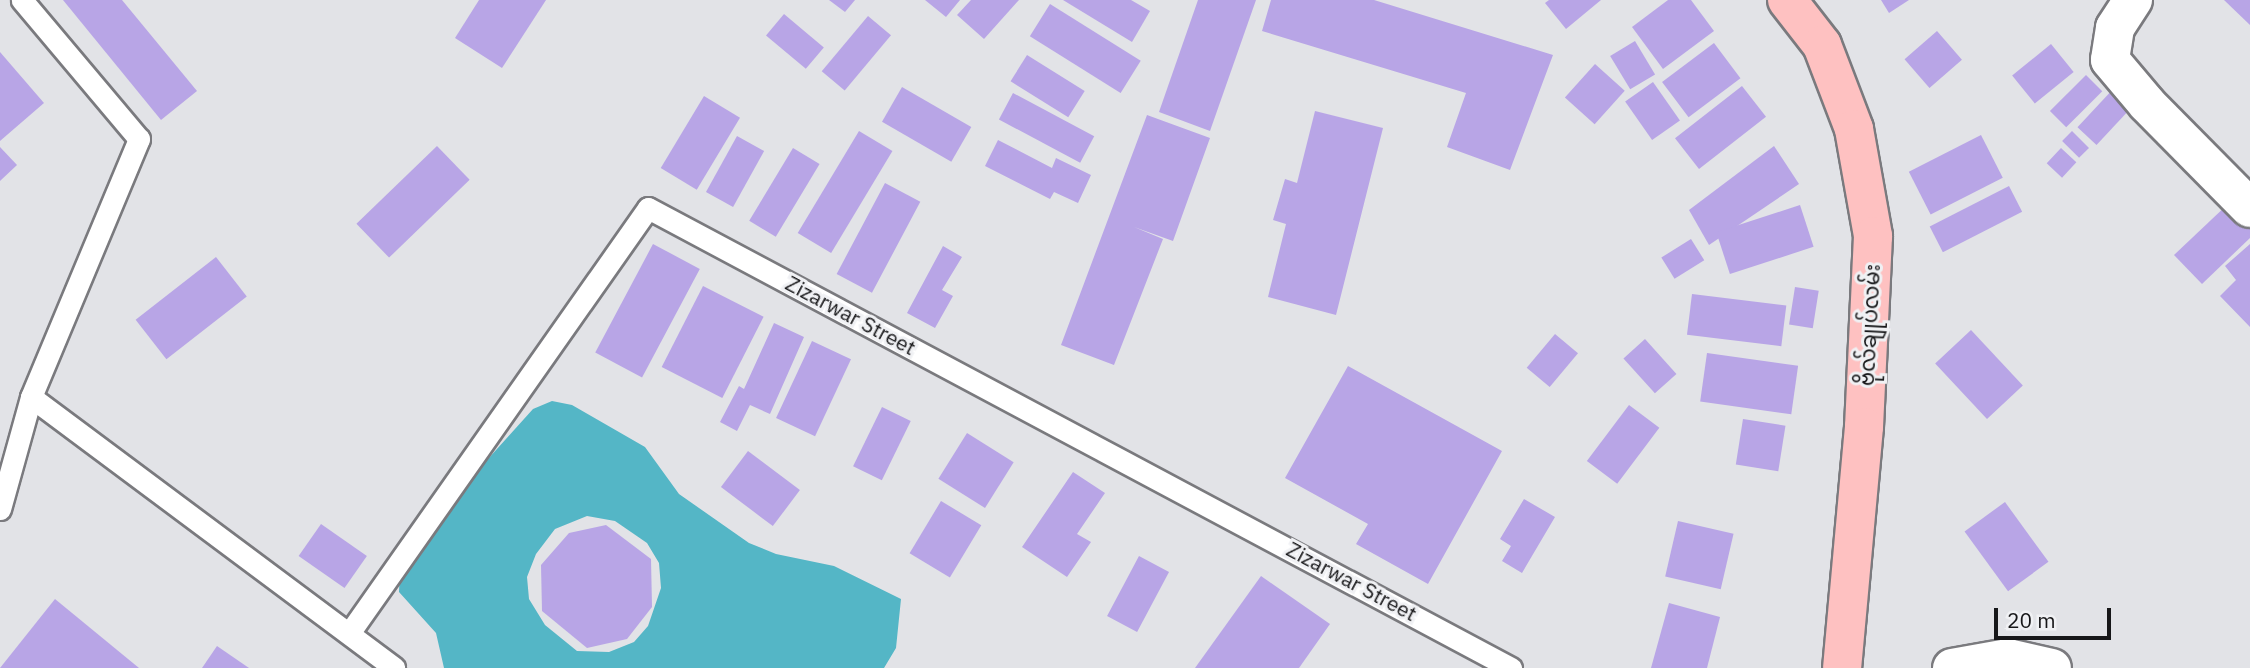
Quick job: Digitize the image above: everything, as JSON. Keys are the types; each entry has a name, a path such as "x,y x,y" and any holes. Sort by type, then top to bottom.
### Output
{"main road":[{"name":"ဗိုလ်ချုပ်လမ်း","path":"1787,0 1822,46 1854,129 1873,236 1864,427 1842,668"}],"street":[{"path":"2133,0 2115,28 2110,60 2147,104 2250,208"},
{"path":"1952,668 2008,658 2052,668"}],"lane":[{"path":"0,509 32,397 139,139 22,0"},
{"name":"Zizarwar Street","path":"350,632 648,208 1511,668"},
{"path":"32,397 350,632 394,668"}],"water":[{"path":"552,401 572,405 645,447 679,494 749,543 776,554 834,566 901,599 896,648 884,668 444,668 436,633 399,592 400,568 452,499 533,409","holes":["587,516 615,521 647,543 659,563 661,588 648,626 634,642 609,652 577,651 545,625 529,599 527,577 536,554 555,529"]}],"building":[{"path":"63,0 122,0 197,91 161,120"},
{"path":"479,0 546,0 502,68 455,38"},
{"path":"829,0 855,0 845,12"},
{"path":"925,0 960,0 946,17"},
{"path":"971,0 1019,0 984,39 957,15"},
{"path":"1063,0 1131,0 1150,11 1132,42"},
{"path":"1198,0 1256,0 1210,131 1159,112"},
{"path":"1271,0 1374,0 1553,55 1510,170 1447,147 1466,93 1262,31"},
{"path":"1549,0 1601,0 1566,29 1545,3"},
{"path":"1668,0 1691,0 1714,31 1663,69 1632,27"},
{"path":"1881,0 1909,0 1889,13"},
{"path":"2224,0 2250,0 2250,25"},
{"path":"1050,4 1141,61 1121,93 1030,36"},
{"path":"784,14 824,47 806,69 766,35"},
{"path":"868,16 891,35 845,90 822,71"},
{"path":"1937,31 1962,60 1929,88 1905,59"},
{"path":"1635,41 1655,74 1630,89 1610,56"},
{"path":"1714,43 1740,78 1689,117 1662,82"},
{"path":"2051,44 2074,72 2035,103 2012,75"},
{"path":"0,52 44,103 0,141"},
{"path":"1027,55 1085,91 1068,117 1011,81"},
{"path":"1595,64 1625,91 1595,124 1565,97"},
{"path":"2086,75 2102,91 2066,127 2050,111"},
{"path":"1653,82 1680,121 1652,140 1625,102"},
{"path":"1742,86 1766,117 1699,169 1675,138"},
{"path":"902,87 971,127 951,162 882,122"},
{"path":"2115,87 2134,105 2097,145 2077,127"},
{"path":"1013,93 1094,136 1080,163 999,119"},
{"path":"704,96 740,118 697,190 661,168"},
{"path":"1315,111 1383,128 1336,315 1268,297 1286,224 1273,220 1285,179 1297,183"},
{"path":"1147,115 1210,138 1173,241 1134,227 1163,239 1114,365 1061,345"},
{"path":"859,131 892,151 831,253 798,233"},
{"path":"2072,131 2089,148 2079,158 2062,141"},
{"path":"1981,135 2003,178 1931,215 1909,172"},
{"path":"737,136 764,151 733,207 706,192"},
{"path":"998,140 1052,168 1056,158 1091,175 1078,203 1054,192 1050,199 985,166"},
{"path":"437,146 470,180 389,258 356,224"},
{"path":"1774,146 1799,184 1709,245 1689,210"},
{"path":"0,147 17,165 0,181"},
{"path":"793,148 820,164 776,237 749,221"},
{"path":"2061,148 2076,162 2062,178 2047,163"},
{"path":"885,183 920,202 872,293 837,274"},
{"path":"2009,186 2022,212 1943,252 1930,226"},
{"path":"2229,203 2250,224 2250,238 2202,284 2174,255"},
{"path":"1800,205 1814,247 1730,274 1716,232"},
{"path":"1691,239 1704,260 1675,279 1661,258"},
{"path":"653,244 700,269 642,377 595,353"},
{"path":"2250,244 2250,327 2220,296 2236,280 2225,266"},
{"path":"943,246 962,257 942,290 953,296 935,328 907,313"},
{"path":"216,257 247,296 166,359 136,320"},
{"path":"703,286 764,317 722,398 662,367"},
{"path":"1795,287 1819,291 1813,328 1789,325"},
{"path":"1692,294 1786,306 1781,346 1687,335"},
{"path":"774,323 804,337 770,414 750,405 737,431 720,422 739,386 744,389"},
{"path":"1971,330 2023,386 1987,419 1935,363"},
{"path":"1555,334 1578,353 1550,387 1527,368"},
{"path":"1645,339 1676,374 1655,393 1623,358"},
{"path":"812,341 851,359 815,436 776,418"},
{"path":"1707,353 1798,366 1791,414 1700,402"},
{"path":"1348,366 1502,451 1428,584 1356,544 1368,524 1285,478"},
{"path":"1629,405 1659,428 1617,484 1587,461"},
{"path":"882,407 911,421 882,480 853,466"},
{"path":"1743,419 1785,426 1778,471 1736,464"},
{"path":"967,433 1014,462 985,508 938,479"},
{"path":"748,451 800,490 773,526 721,487"},
{"path":"1073,472 1105,493 1077,534 1091,542 1067,577 1022,547"},
{"path":"1524,499 1555,517 1522,573 1502,561 1511,546 1500,539"},
{"path":"941,501 981,525 950,577 910,553"},
{"path":"2005,502 2048,562 2008,591 1965,531"},
{"path":"1678,521 1734,534 1721,589 1665,577"},
{"path":"321,524 367,556 345,588 299,556"},
{"path":"606,525 651,559 652,607 627,639 587,648 542,611 541,565 569,533"},
{"path":"1139,556 1169,572 1137,632 1107,616"},
{"path":"1261,576 1330,624 1299,668 1195,668"},
{"path":"55,599 139,668 0,668"},
{"path":"1669,603 1720,617 1707,668 1651,668"},
{"path":"217,646 249,668 202,668"}]}
